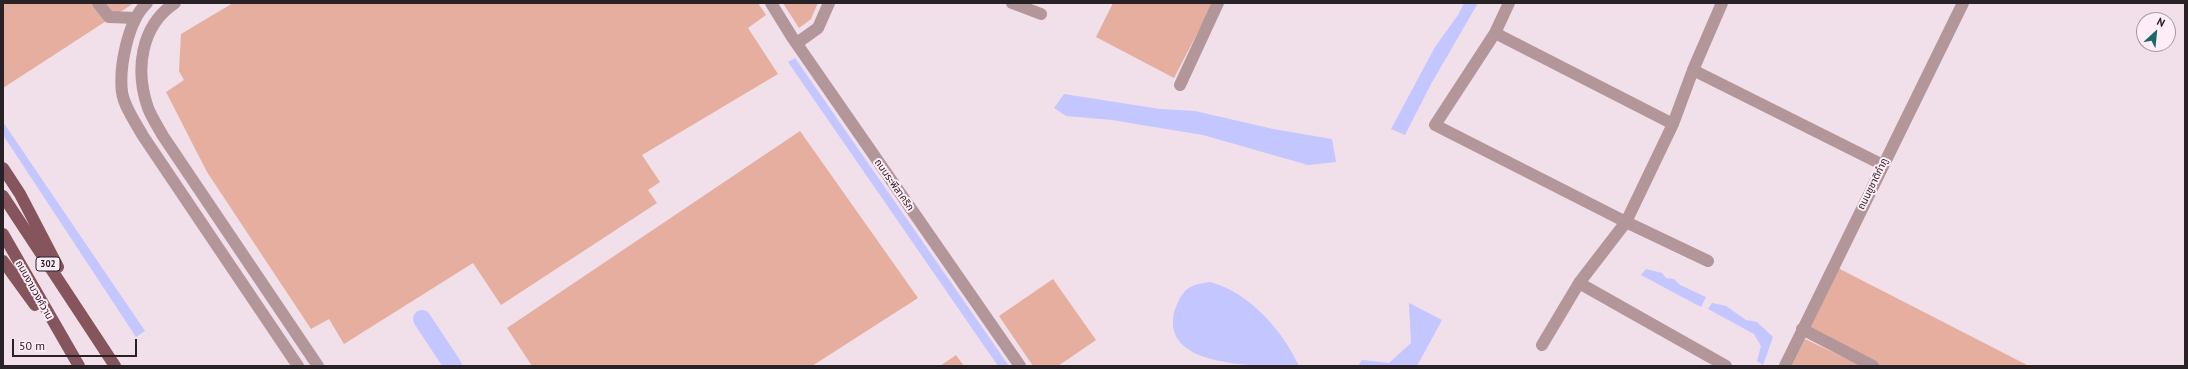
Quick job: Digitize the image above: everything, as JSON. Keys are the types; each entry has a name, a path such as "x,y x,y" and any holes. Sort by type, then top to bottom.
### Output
{"main road":[{"path":"3,168 20,194 92,332"},
{"name":"302","path":"3,196 115,366"},
{"name":"ถนนงามวงศ์วาน","path":"3,234 67,348 79,366"},
{"path":"3,261 67,348"}],"lane":[{"path":"98,3 109,17 135,18"},
{"path":"147,3 135,18 129,33 122,74 122,93 124,100 143,136 298,366"},
{"path":"175,3 158,17 146,41 141,62 141,80 149,109 163,136 318,366"},
{"name":"ถนนระพีสาคริก","path":"771,3 1020,366"},
{"path":"797,43 818,28 829,3"},
{"path":"1012,3 1029,6 1041,14"},
{"path":"1180,85 1218,3"},
{"path":"1509,3 1495,33 1435,125 1626,222 1708,261"},
{"path":"1542,345 1579,283 1626,222 1673,124 1693,70 1722,3"},
{"name":"ถนนชูชาติกำภู","path":"1784,366 1963,3"},
{"path":"1495,33 1673,124"},
{"path":"1693,70 1883,165"},
{"path":"1579,283 1726,366"},
{"path":"1802,329 1873,366"}],"shaded area":[{"path":"3,3 134,3 3,88"},
{"path":"233,3 758,3 766,15 748,28 778,74 642,155 660,182 648,190 657,203 501,305 473,263 344,344 329,319 311,329 207,172 166,92 184,80 179,71 181,34"},
{"path":"783,3 818,3 811,19 799,28"},
{"path":"1113,3 1213,3 1174,78 1096,37"},
{"path":"800,131 918,298 812,366 532,366 507,328"},
{"path":"1834,266 2029,366 1873,366 1802,329"},
{"path":"1053,279 1096,340 1058,366 1033,366 999,316"},
{"path":"1805,339 1862,366 1792,366"},
{"path":"956,355 964,366 940,366"}],"water":[{"path":"1464,3 1478,3 1431,84 1405,135 1391,129 1435,47 1458,15"},
{"path":"795,58 1009,366 998,366 788,62"},
{"path":"1064,94 1160,109 1195,111 1273,129 1332,139 1336,162 1308,165 1203,135 1112,120 1066,116 1054,108"},
{"path":"3,122 145,331 136,337 3,135"},
{"path":"1646,269 1662,273 1666,278 1674,279 1680,285 1706,297 1701,307 1641,275"},
{"path":"1210,282 1238,294 1263,314 1274,326 1292,352 1299,366 1245,365 1205,357 1189,350 1178,339 1173,325 1175,309 1188,288 1197,284"},
{"path":"1409,303 1442,320 1417,366 1358,366 1362,360 1389,363 1411,343"},
{"path":"1712,303 1726,306 1746,320 1757,322 1773,337 1763,365 1757,361 1761,346 1754,334 1708,309"}],"waterway":[{"path":"422,319 453,366"}]}
